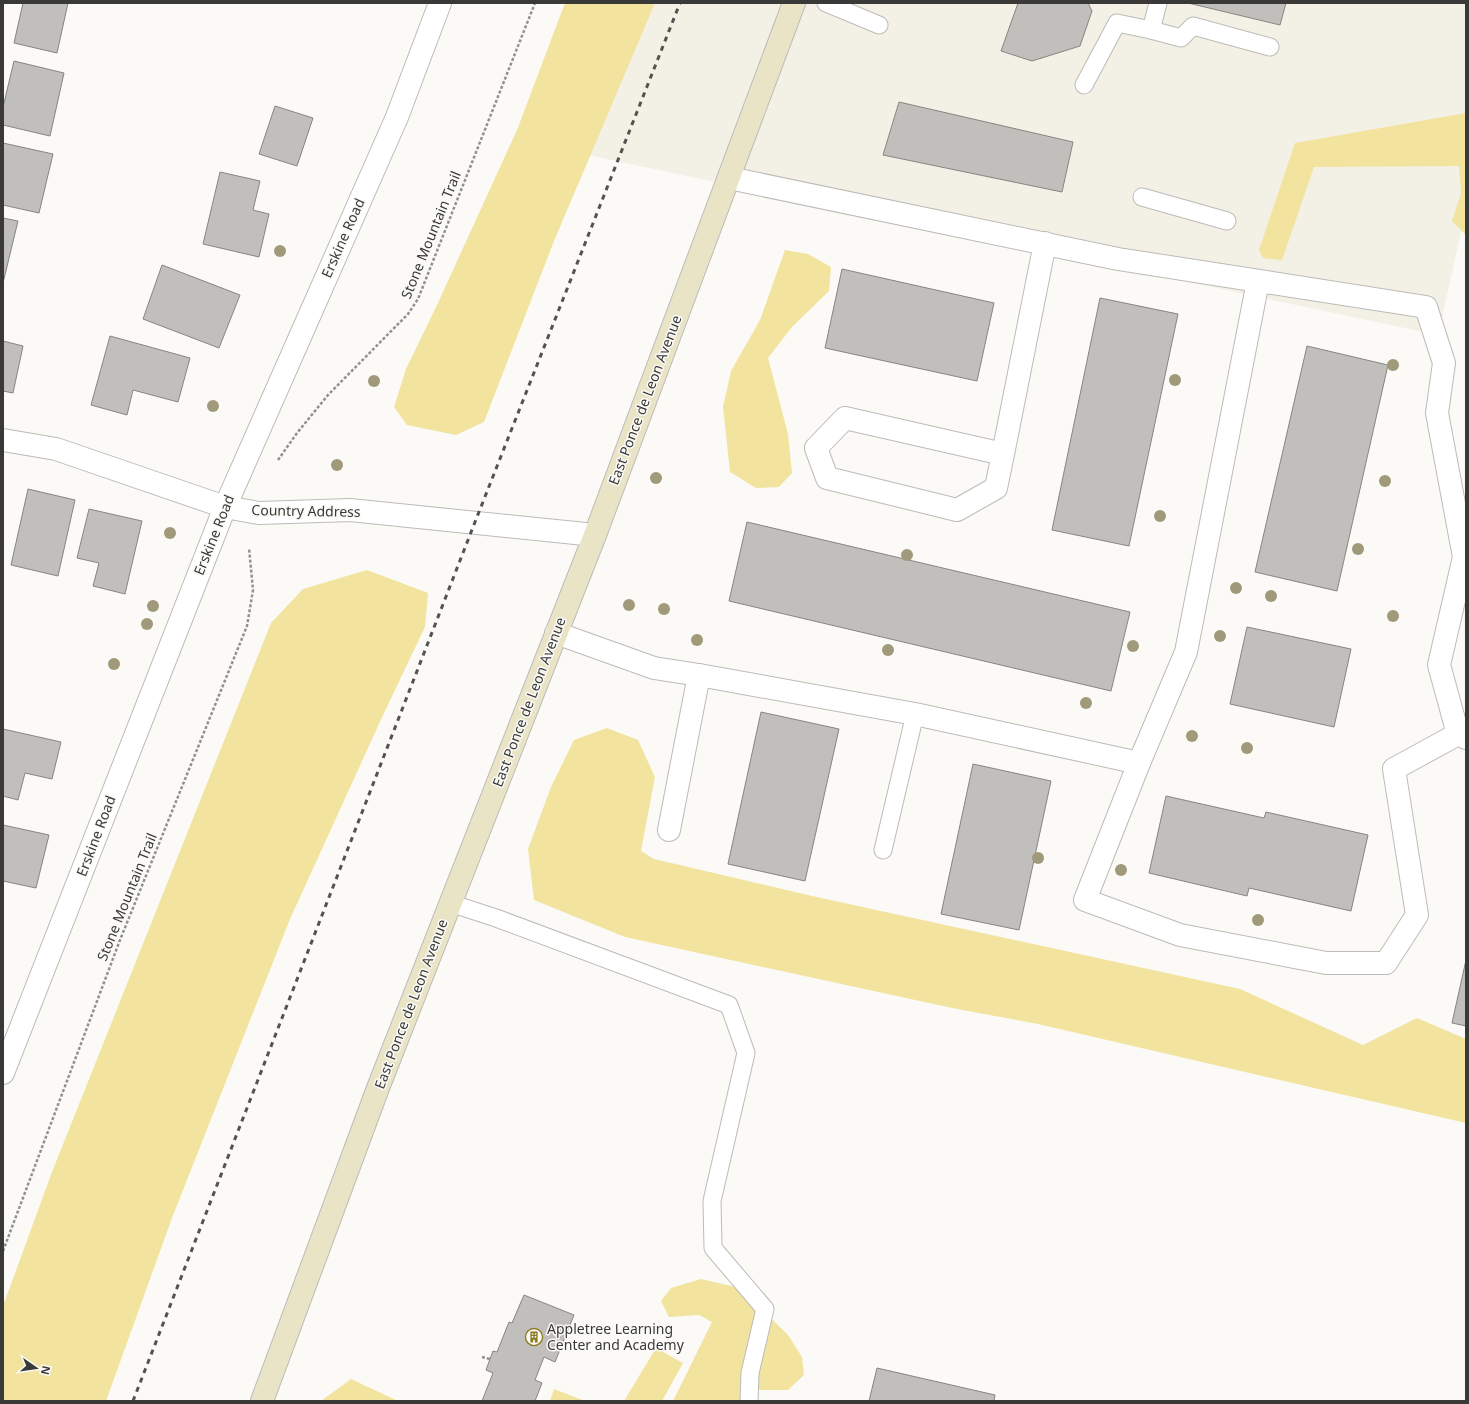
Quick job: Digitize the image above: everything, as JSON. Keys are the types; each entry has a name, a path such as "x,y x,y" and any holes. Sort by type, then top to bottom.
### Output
{"main road":[{"name":"East Ponce de Leon Avenue","path":"262,1401 378,1088 595,535 794,3"}],"street":[{"name":"Erskine Road","path":"3,1073 225,507 396,117 440,3"},
{"path":"729,178 1118,258 1426,307 1444,363 1437,413 1464,557 1439,665 1462,736 1394,769 1417,915 1386,963 1326,963 1180,935 1085,900 1139,763 1186,652 1258,281"},
{"path":"1003,454 845,418 816,448 827,478 957,510 996,488 1003,454 1045,243"},
{"name":"Country Address","path":"3,440 56,449 225,507 259,514 350,510 595,535"},
{"path":"556,633 654,668 915,714 1139,763"},
{"path":"669,830 699,675"}],"lane":[{"path":"826,3 879,25"},
{"path":"1151,30 1158,3"},
{"path":"1084,84 1117,23 1181,38 1193,26 1270,47"},
{"path":"1142,198 1227,221"},
{"path":"883,850 915,714"},
{"path":"450,903 503,921 729,1005 746,1053 712,1201 713,1248 765,1310 750,1373 749,1401"}],"path":[{"name":"Stone Mountain Trail","path":"278,460 297,433 328,395 408,314 418,299 535,3"},
{"name":"Stone Mountain Trail","path":"3,1250 120,940 247,626 253,590 249,548"},
{"path":"482,1357 490,1360"}],"shaded area":[{"path":"565,3 655,3 554,241 484,422 456,435 407,425 394,407 406,369 517,130"},
{"path":"630,3 1466,3 1466,209 1438,335 578,153"},
{"path":"1466,113 1466,235 1452,221 1461,193 1459,166 1314,167 1282,260 1263,258 1259,250 1295,143"},
{"path":"785,250 808,254 831,267 829,291 792,327 768,358 788,434 792,473 779,487 756,488 730,472 723,407 731,371 760,320"},
{"path":"367,570 428,593 425,627 290,919 172,1218 106,1401 3,1401 3,1306 52,1172 271,623 303,589"},
{"path":"607,728 638,740 655,777 641,851 654,859 812,896 1240,989 1363,1045 1417,1018 1466,1039 1466,1123 1038,1024 952,1008 625,937 534,900 528,849 551,787 574,740"},
{"path":"701,1279 740,1288 788,1335 802,1357 804,1375 788,1390 752,1390 749,1401 673,1401 712,1322 699,1315 669,1317 661,1301 671,1288"},
{"path":"656,1348 683,1363 662,1401 624,1401"},
{"path":"351,1379 398,1401 321,1401"},
{"path":"554,1389 585,1401 550,1401"}],"building":[{"path":"23,3 68,3 57,53 14,43"},
{"path":"1018,3 1088,3 1092,11 1080,46 1032,61 1001,51"},
{"path":"1188,3 1286,3 1280,25"},
{"path":"14,61 64,73 50,136 3,125 3,107"},
{"path":"899,102 1073,142 1062,192 883,155"},
{"path":"275,106 313,118 297,166 259,154"},
{"path":"3,143 53,154 39,213 3,205"},
{"path":"220,172 260,181 253,210 269,214 259,257 203,244"},
{"path":"3,218 18,221 3,283"},
{"path":"162,265 240,295 219,348 143,319"},
{"path":"842,269 994,303 977,381 825,348"},
{"path":"1100,298 1178,314 1129,546 1052,530"},
{"path":"110,336 190,358 178,402 133,390 127,415 91,405"},
{"path":"3,341 23,346 13,393 3,391"},
{"path":"1307,346 1388,365 1337,591 1255,572"},
{"path":"28,489 75,500 58,576 11,565"},
{"path":"89,509 142,521 125,594 93,586 99,563 77,558"},
{"path":"747,522 1130,612 1111,691 729,601"},
{"path":"1247,627 1351,649 1334,727 1230,704"},
{"path":"761,712 839,729 805,881 728,864"},
{"path":"3,729 61,742 52,779 25,773 18,800 3,796"},
{"path":"973,764 1051,781 1019,930 941,914"},
{"path":"1166,796 1264,818 1266,812 1368,835 1351,911 1249,888 1247,896 1149,873"},
{"path":"3,825 49,835 36,888 3,881"},
{"path":"1466,960 1466,1026 1452,1023"},
{"name":"Appletree Learning Center and Academy","path":"524,1295 574,1315 555,1362 544,1357 535,1380 542,1383 535,1401 482,1401 493,1373 486,1370 493,1351 497,1352 509,1322 512,1323"},
{"path":"877,1368 995,1395 994,1401 869,1401"}],"railway":[{"path":"133,1401 475,522 680,3"}],"place":[{"name":"Appletree Learning Center and Academy","path":"534,1337"}]}
